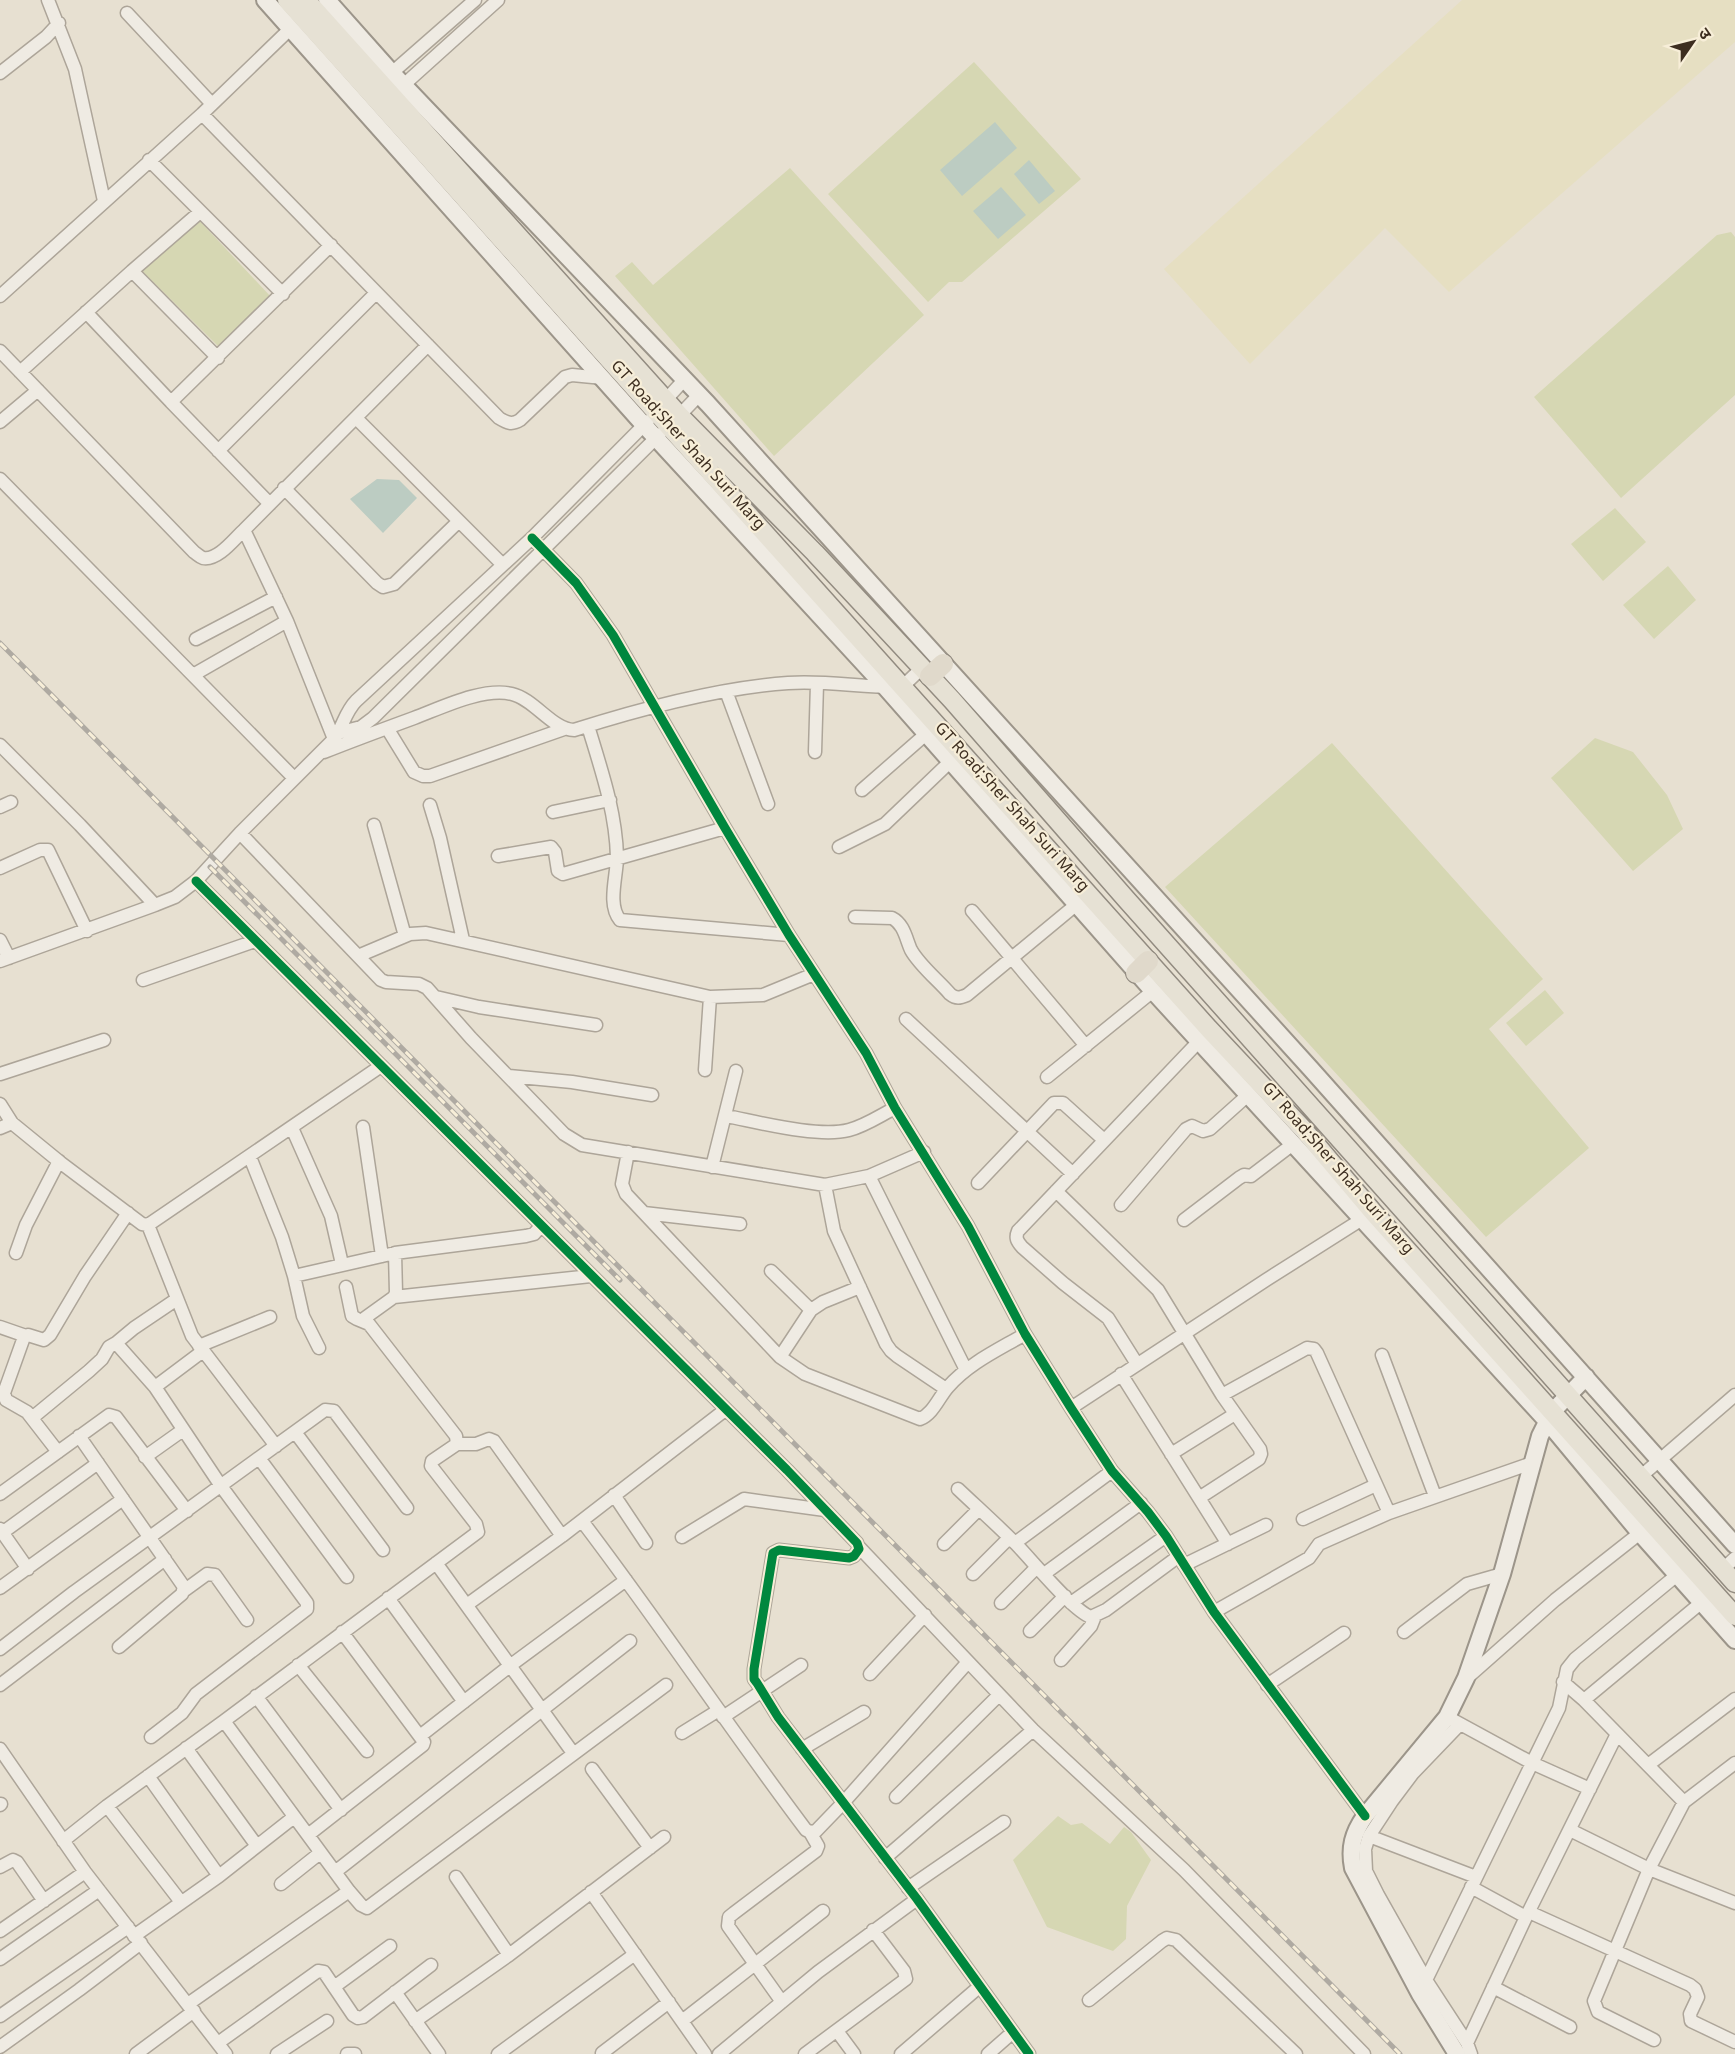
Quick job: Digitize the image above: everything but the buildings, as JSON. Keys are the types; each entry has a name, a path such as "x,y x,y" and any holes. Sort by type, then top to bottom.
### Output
{"main road":[{"path":"265,0 603,378 655,412"},
{"name":"GT Road;Sher Shah Suri Marg","path":"287,0 386,88"},
{"name":"GT Road;Sher Shah Suri Marg","path":"306,0 386,88 655,412 955,757 1204,1035 1296,1121 1367,1216 1549,1417 1735,1616"},
{"path":"327,0 386,88 699,395 932,670 1310,1068 1735,1545"},
{"name":"GT Road;Sher Shah Suri Marg","path":"668,426 815,553 932,670 1567,1396 1640,1477 1731,1570"},
{"path":"894,687 927,734 955,757"},
{"path":"1142,967 1153,991 1204,1035 1248,1095 1293,1144 1367,1216"},
{"path":"1465,2050 1420,1994 1353,1868 1351,1848 1355,1830 1365,1816 1453,1720 1502,1574 1532,1463 1549,1417 1586,1377"},
{"path":"1549,1417 1640,1533 1735,1640"}],"street":[{"path":"48,0 59,23 75,69 104,201"},
{"path":"386,88 475,0"},
{"path":"386,88 498,0"},
{"path":"128,13 212,104"},
{"path":"0,73 38,44 59,23"},
{"path":"0,296 212,104 291,28"},
{"path":"201,114 506,423 514,424 520,420 565,377 572,375 603,378"},
{"path":"148,160 283,294"},
{"path":"20,372 200,212"},
{"path":"171,402 331,245"},
{"path":"132,271 218,358"},
{"path":"218,451 376,293"},
{"path":"86,312 270,504"},
{"path":"0,351 194,552 203,558 211,558 244,530 428,345"},
{"path":"0,940 4,959 87,931 175,897 196,881 336,736 349,709 356,701 532,538 684,380"},
{"path":"0,422 38,390"},
{"path":"336,736 361,727 373,718 699,395"},
{"path":"356,418 502,564"},
{"path":"0,479 294,778"},
{"path":"285,488 383,587 394,584 458,522"},
{"path":"244,530 276,597 336,736"},
{"path":"532,538 576,583 656,708 789,935 866,1053 895,1108 968,1226 1025,1334 1112,1471 1141,1503 1166,1536 1214,1612 1365,1816"},
{"path":"196,639 276,597"},
{"path":"193,675 286,621"},
{"path":"387,728 414,772 430,776 564,729 574,730 726,692 789,683 894,687 932,670"},
{"path":"814,752 817,684"},
{"path":"320,753 478,696 503,692 520,696 564,729"},
{"path":"726,692 768,804"},
{"path":"588,726 610,800 617,858 614,907 620,920 789,935"},
{"path":"862,790 927,734"},
{"path":"0,745 155,905"},
{"path":"838,847 885,824 955,757"},
{"path":"553,812 610,800"},
{"path":"430,805 440,838 463,940"},
{"path":"374,825 405,936"},
{"path":"498,856 551,847 555,852 558,871 563,874 725,828"},
{"path":"240,833 384,982 419,984 427,988 471,1038 564,1134 575,1142 596,1148 825,1185 869,1176 924,1152"},
{"path":"0,868 40,849 48,850 87,931"},
{"path":"196,881 825,1510 1033,1730 1184,1870 1364,2054"},
{"path":"855,917 896,920 916,958 950,994 958,998 967,995 1082,900"},
{"path":"972,911 1086,1046"},
{"path":"358,956 405,936 426,933 710,997 763,995 814,974"},
{"path":"143,980 255,941"},
{"path":"1047,1077 1153,991"},
{"path":"436,997 479,1007 596,1025"},
{"path":"705,1070 710,997"},
{"path":"906,1019 1073,1174"},
{"path":"1137,1364 1108,1318 1063,1283 1017,1241 1016,1236 1018,1231 1204,1035"},
{"path":"0,1074 104,1040"},
{"path":"0,1104 12,1123 58,1161 142,1224 148,1225 381,1066"},
{"path":"712,1167 736,1071"},
{"path":"509,1076 572,1082 652,1095"},
{"path":"1121,1205 1186,1129 1192,1126 1203,1131 1210,1130 1248,1095"},
{"path":"978,1183 1050,1105 1063,1103 1104,1140"},
{"path":"726,1116 794,1129 842,1131 863,1125 895,1108"},
{"path":"0,1128 12,1123"},
{"path":"363,1127 382,1256"},
{"path":"292,1128 331,1216 342,1264"},
{"path":"1184,1220 1239,1178 1244,1175 1251,1176 1293,1144"},
{"path":"628,1152 622,1184 624,1191 780,1357 805,1374 921,1419 928,1414 965,1368 1025,1334"},
{"path":"250,1157 282,1237 303,1316 319,1348"},
{"path":"16,1253 26,1225 58,1161"},
{"path":"869,1176 965,1368"},
{"path":"825,1185 834,1231 891,1352 946,1389"},
{"path":"1056,1191 1158,1290 1222,1395 1260,1449 1259,1459 1199,1498"},
{"path":"0,1327 44,1340 50,1335 85,1276 128,1213"},
{"path":"644,1213 740,1224"},
{"path":"1071,1408 1367,1216"},
{"path":"148,1225 190,1331 276,1446"},
{"path":"294,1276 395,1253 526,1236 534,1234 542,1226"},
{"path":"394,1297 396,1293 395,1253"},
{"path":"771,1270 811,1310"},
{"path":"362,1320 394,1297 591,1276"},
{"path":"346,1287 352,1316 369,1324 456,1436 457,1444"},
{"path":"780,1357 811,1310 860,1287"},
{"path":"32,1418 89,1371 102,1359 109,1347 177,1299"},
{"path":"155,1387 201,1348 270,1317"},
{"path":"26,1336 22,1339 4,1396 9,1402 23,1408 58,1452"},
{"path":"116,1343 155,1387 221,1486 305,1599 308,1607 196,1694 182,1713 151,1737"},
{"path":"1222,1395 1307,1348 1314,1349 1389,1513"},
{"path":"1382,1354 1435,1496"},
{"path":"1121,1374 1227,1544"},
{"path":"1640,1477 1735,1395"},
{"path":"0,1649 321,1411 329,1409 334,1411 407,1508"},
{"path":"468,1604 582,1521 726,1410"},
{"path":"1171,1454 1235,1414"},
{"path":"0,1494 106,1416 112,1415 116,1417 187,1511"},
{"path":"146,1457 183,1430"},
{"path":"295,1432 384,1550"},
{"path":"79,1436 185,1590"},
{"path":"63,1841 478,1532 476,1524 431,1466 432,1461 457,1444 476,1444 492,1439 562,1536"},
{"path":"259,1458 346,1577"},
{"path":"28,1569 1,1531 98,1463"},
{"path":"1214,1612 1309,1558 1319,1544 1389,1513 1532,1463"},
{"path":"974,1574 1012,1540 1112,1471"},
{"path":"1303,1519 1376,1485"},
{"path":"958,1489 1087,1616 1095,1616 1182,1560 1227,1544 1266,1525"},
{"path":"614,1495 646,1543"},
{"path":"0,1588 123,1499"},
{"path":"682,1538 744,1499 825,1510"},
{"path":"1001,1603 1041,1570 1141,1503"},
{"path":"944,1544 979,1509"},
{"path":"582,1521 818,1845 816,1851 729,1917 728,1926 782,2002"},
{"path":"1467,1678 1555,1600 1640,1533"},
{"path":"1030,1631 1068,1599 1166,1536"},
{"path":"858,1545 857,1552 849,1558 779,1550 773,1553 754,1674 778,1717 917,1899 1029,2054"},
{"path":"0,1685 165,1559"},
{"path":"436,1563 468,1604 573,1753"},
{"path":"119,1647 207,1574 215,1575 248,1620"},
{"path":"1404,1632 1467,1584 1502,1574"},
{"path":"1426,1980 1559,1708 1567,1669 1575,1659 1677,1575"},
{"path":"420,1736 626,1580"},
{"path":"388,1598 464,1702"},
{"path":"1584,1700 1702,1602"},
{"path":"870,1674 926,1615"},
{"path":"1061,1660 1091,1626 1095,1616"},
{"path":"308,1835 424,1742 342,1632"},
{"path":"1267,1685 1344,1633"},
{"path":"335,1872 630,1641"},
{"path":"810,1832 816,1831 843,1803 968,1662"},
{"path":"298,1665 367,1751"},
{"path":"682,1733 762,1691 801,1665"},
{"path":"1563,1682 1584,1700 1684,1802"},
{"path":"224,1721 320,1853 364,1908 370,1906 666,1685"},
{"path":"896,1797 999,1695"},
{"path":"256,1696 341,1810"},
{"path":"1648,1765 1735,1699"},
{"path":"802,1749 864,1712"},
{"path":"1465,2050 1366,1870 1365,1849 1369,1836 1453,1720 1532,1763 1590,1789"},
{"path":"885,1858 1033,1730"},
{"path":"1465,2050 1493,1987 1617,1734"},
{"path":"186,1748 257,1846"},
{"path":"0,1749 85,1872 226,2054"},
{"path":"1654,2040 1598,2012 1594,2001 1649,1869 1684,1802 1735,1763"},
{"path":"592,1769 650,1848"},
{"path":"148,1776 219,1876"},
{"path":"107,1806 181,1902"},
{"path":"0,2016 134,1935 219,1876 294,1817"},
{"path":"908,1888 1004,1822"},
{"path":"1570,1830 1649,1869 1734,1900"},
{"path":"1369,1836 1474,1882 1528,1915 1616,1951 1695,1989 1698,1996 1690,2014 1691,2021 1735,2042"},
{"path":"415,2021 509,1955 664,1837"},
{"path":"281,1884 320,1853"},
{"path":"0,1867 9,1861 17,1862 44,1901"},
{"path":"0,1931 85,1872"},
{"path":"456,1877 509,1955"},
{"path":"0,1959 99,1890"},
{"path":"136,2054 191,2007 349,1891"},
{"path":"591,1892 705,2054"},
{"path":"719,2054 873,1930 917,1899"},
{"path":"682,2021 823,1911"},
{"path":"805,2054 906,1979 904,1971 873,1930"},
{"path":"0,2047 79,1990 134,1935"},
{"path":"1089,2000 1162,1941 1172,1938 1296,2054"},
{"path":"334,1987 390,1946"},
{"path":"498,2054 635,1954"},
{"path":"218,2043 318,1971 324,1972 353,2015 358,2018 363,2017 431,1965"},
{"path":"901,2054 980,1987"},
{"path":"1493,1987 1570,2027"},
{"path":"395,1992 439,2054"},
{"path":"602,2053 669,2002"},
{"path":"277,2054 327,2021"},
{"path":"837,2031 854,2054"},
{"path":"988,2054 1013,2032"},
{"path":"347,2054 355,2054"}],"shaded area":[{"path":"1462,0 1735,0 1735,42 1449,292 1385,228 1250,364 1164,269"},
{"path":"995,122 1017,148 962,196 940,170"},
{"path":"1029,160 1055,191 1039,204 1014,174"},
{"path":"1001,187 1026,215 998,239 973,211"},
{"path":"377,479 399,480 417,498 383,533 350,499"}],"green space":[{"path":"974,62 1081,179 962,282 949,282 928,302 828,194"},
{"path":"790,168 924,315 774,456 615,276 632,262 653,285"},
{"path":"196,217 272,298 221,349 140,269"},
{"path":"1731,232 1735,237 1735,395 1621,498 1534,397 1717,235"},
{"path":"1615,508 1646,542 1603,581 1571,544"},
{"path":"1668,566 1696,600 1654,639 1623,605"},
{"path":"1595,738 1633,752 1667,795 1683,829 1633,871 1551,778"},
{"path":"1332,743 1543,979 1489,1029 1589,1148 1486,1237 1165,887"},
{"path":"1545,990 1564,1013 1526,1046 1506,1023"},
{"path":"1058,1816 1071,1825 1082,1823 1110,1844 1124,1827 1131,1832 1151,1860 1127,1906 1126,1939 1113,1951 1047,1927 1013,1860"}],"railway":[{"path":"0,643 1400,2054"},
{"path":"210,867 620,1280"}],"cycle path":[{"path":"532,538 576,583 613,635 789,935 866,1053 895,1108 968,1226 1025,1334 1112,1471 1166,1536 1214,1612 1365,1816"},
{"path":"196,881 787,1470 857,1543 859,1549 854,1556 849,1558 779,1550 773,1553 754,1679 778,1717 917,1899 1029,2054"}]}
